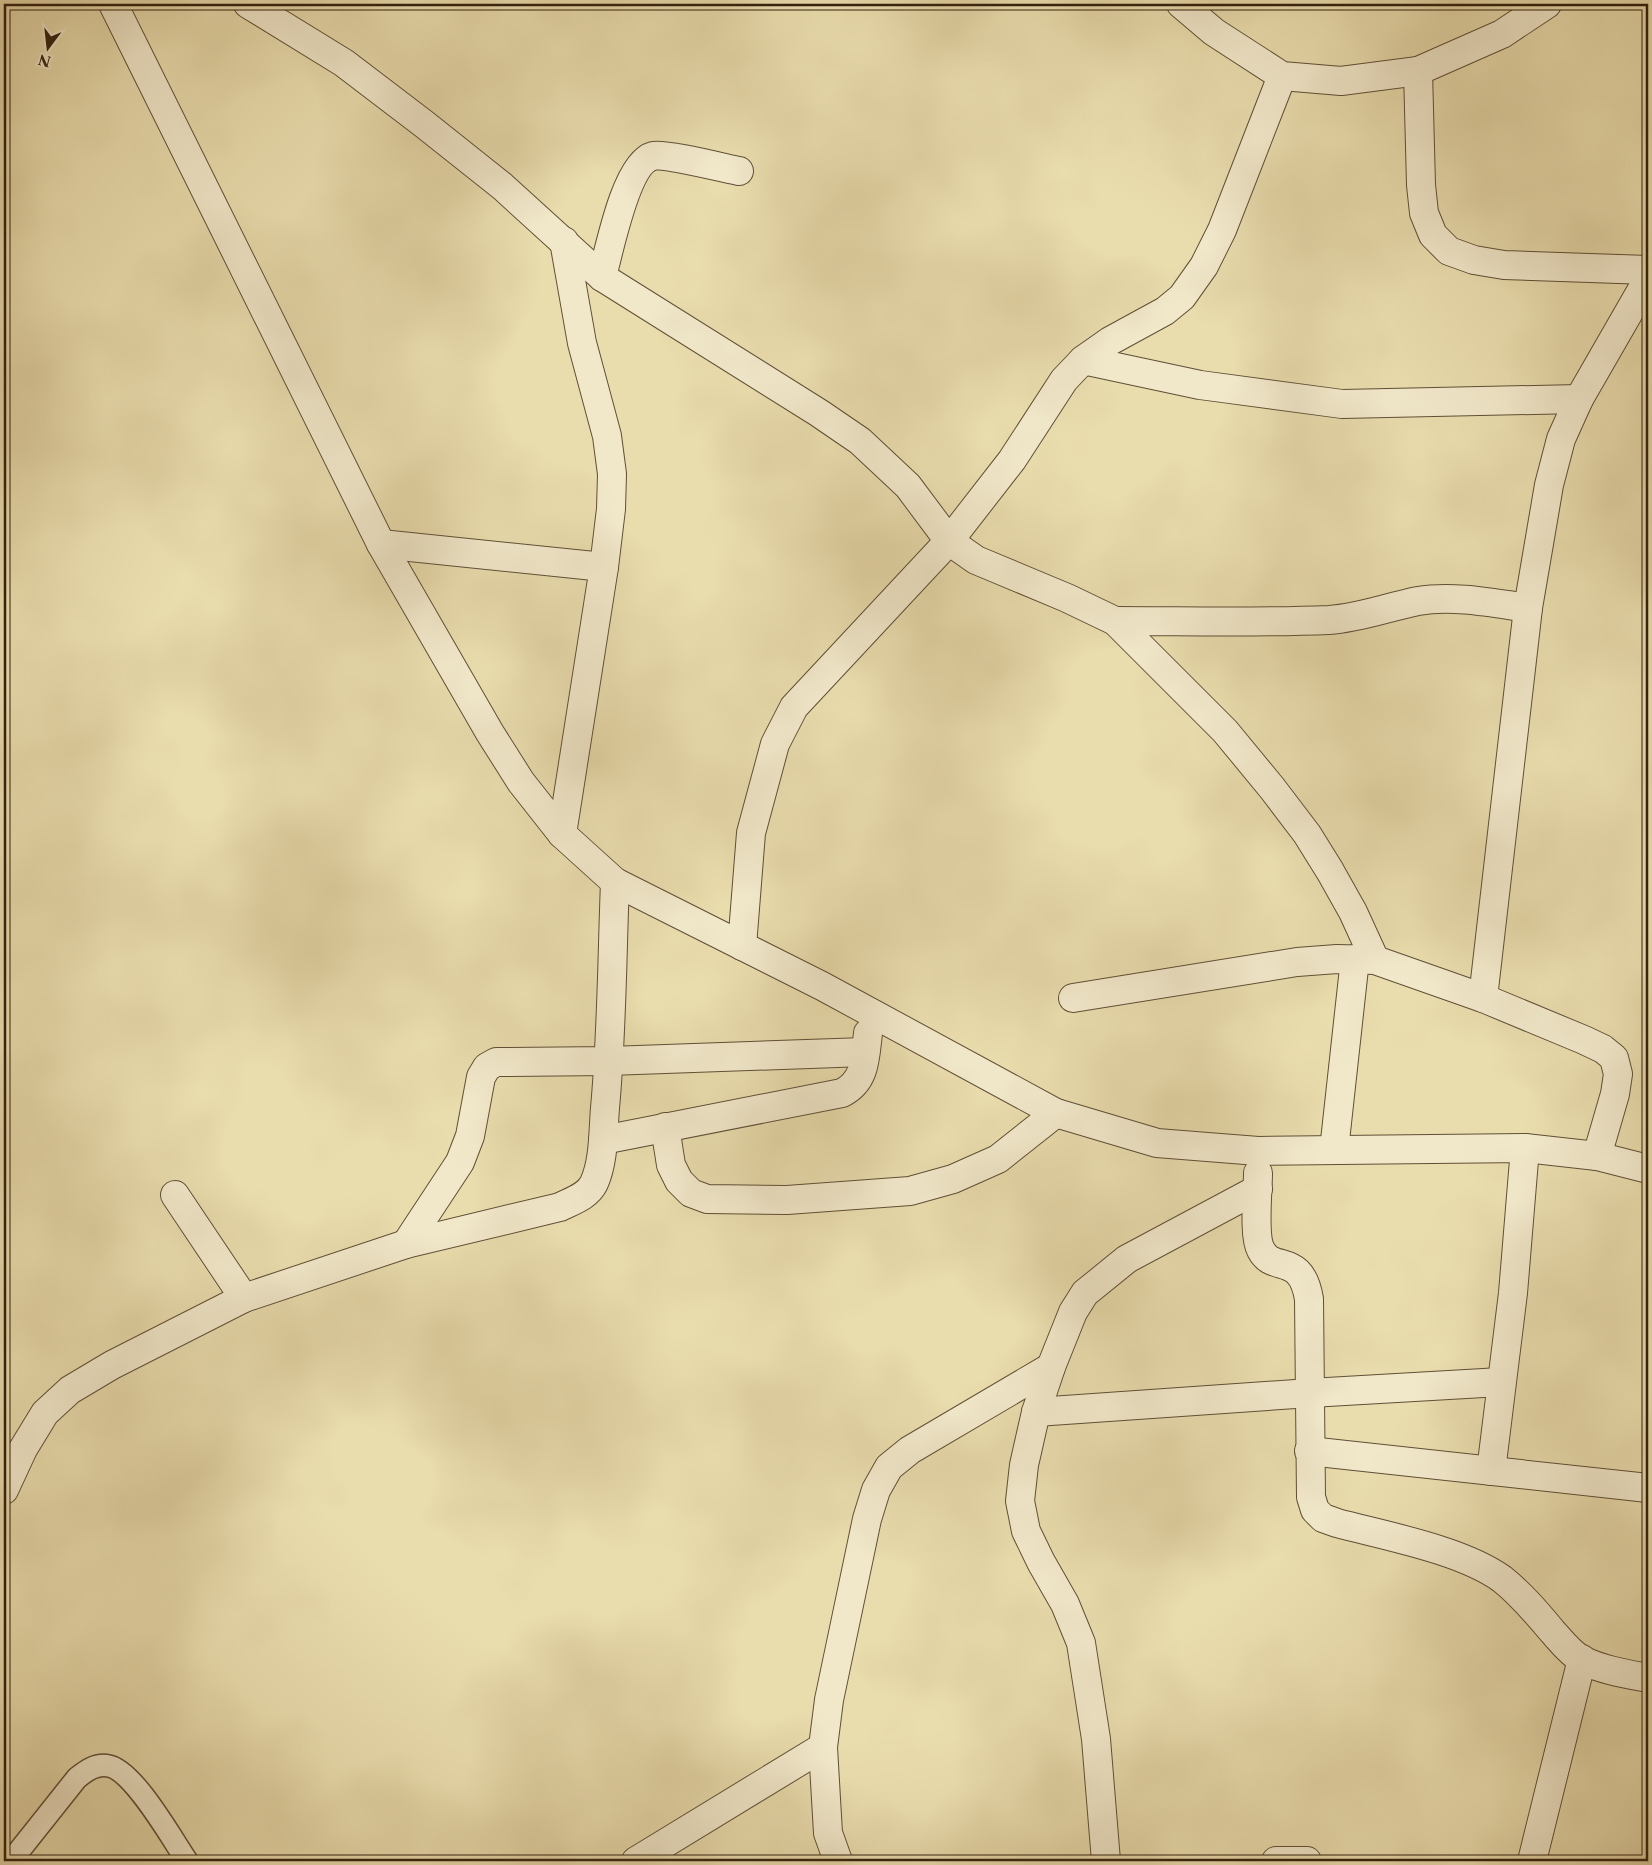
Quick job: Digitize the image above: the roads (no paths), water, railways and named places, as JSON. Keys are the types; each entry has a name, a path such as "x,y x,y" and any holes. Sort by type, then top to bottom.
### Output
{"street":[{"path":"112,4 381,544 490,733 522,782 562,834 614,882 822,986 1056,1113 1157,1143 1258,1151 1525,1148 1597,1156 1648,1169"},
{"path":"248,4 344,63 502,186 602,276 860,441 908,486 949,541 976,560 1067,598 1115,621 1225,731 1307,834 1353,912 1365,959 1334,1150"},
{"path":"1181,4 1214,32 1282,76 1341,81 1418,71 1502,34 1547,4"},
{"path":"1418,71 1421,185 1424,213 1433,235 1449,251 1474,260 1504,265 1648,270"},
{"path":"742,946 751,832 775,744 794,708 949,541 1012,460 1064,380 1083,360 1110,341 1165,311 1182,296 1204,266 1222,230 1282,76"},
{"path":"602,276 621,205 630,181 640,164 653,156 669,157 740,170"},
{"path":"562,834 604,567 611,510 612,474 607,436 582,343 564,241"},
{"path":"1483,998 1528,608 1549,485 1561,440 1578,399 1648,279"},
{"path":"1083,360 1200,386 1342,404 1578,399"},
{"path":"381,544 604,567"},
{"path":"1115,621 1329,620 1374,613 1420,601 1448,600 1480,601 1528,608"},
{"path":"4,1490 23,1449 45,1413 70,1390 112,1365 244,1298 406,1244 560,1207 583,1195 593,1185 598,1172 603,1140 609,1061 614,882"},
{"path":"1072,998 1297,962 1365,959 1483,998 1584,1040 1603,1049 1614,1058 1618,1074 1615,1094 1597,1156"},
{"path":"603,1140 842,1093 852,1088 863,1070 872,1013"},
{"path":"406,1244 460,1162 470,1136 481,1077 487,1067 496,1062 609,1061 865,1052"},
{"path":"665,1127 671,1165 679,1181 691,1194 707,1199 787,1200 910,1191 953,1179 998,1159 1056,1113"},
{"path":"1492,1471 1514,1283 1525,1148"},
{"path":"1258,1151 1257,1231 1260,1249 1265,1256 1298,1271 1304,1278 1310,1299 1311,1497 1315,1510 1323,1518 1452,1555 1501,1578 1520,1595 1566,1647 1582,1660 1604,1668 1648,1678"},
{"path":"1106,1861 1096,1738 1081,1643 1065,1604 1026,1531 1020,1501 1024,1465 1036,1412 1073,1312 1085,1293 1127,1259 1258,1189"},
{"path":"175,1195 244,1298"},
{"path":"838,1861 828,1833 823,1748 829,1700 867,1518 876,1490 889,1467 910,1450 1052,1367"},
{"path":"1036,1412 1502,1382"},
{"path":"1310,1451 1648,1488"},
{"path":"1532,1861 1582,1660"},
{"path":"636,1861 823,1748"},
{"path":"1276,1861 1307,1861"}],"lane":[{"path":"11,1861 77,1778 91,1767 109,1766 125,1776 146,1798 187,1861"}]}
